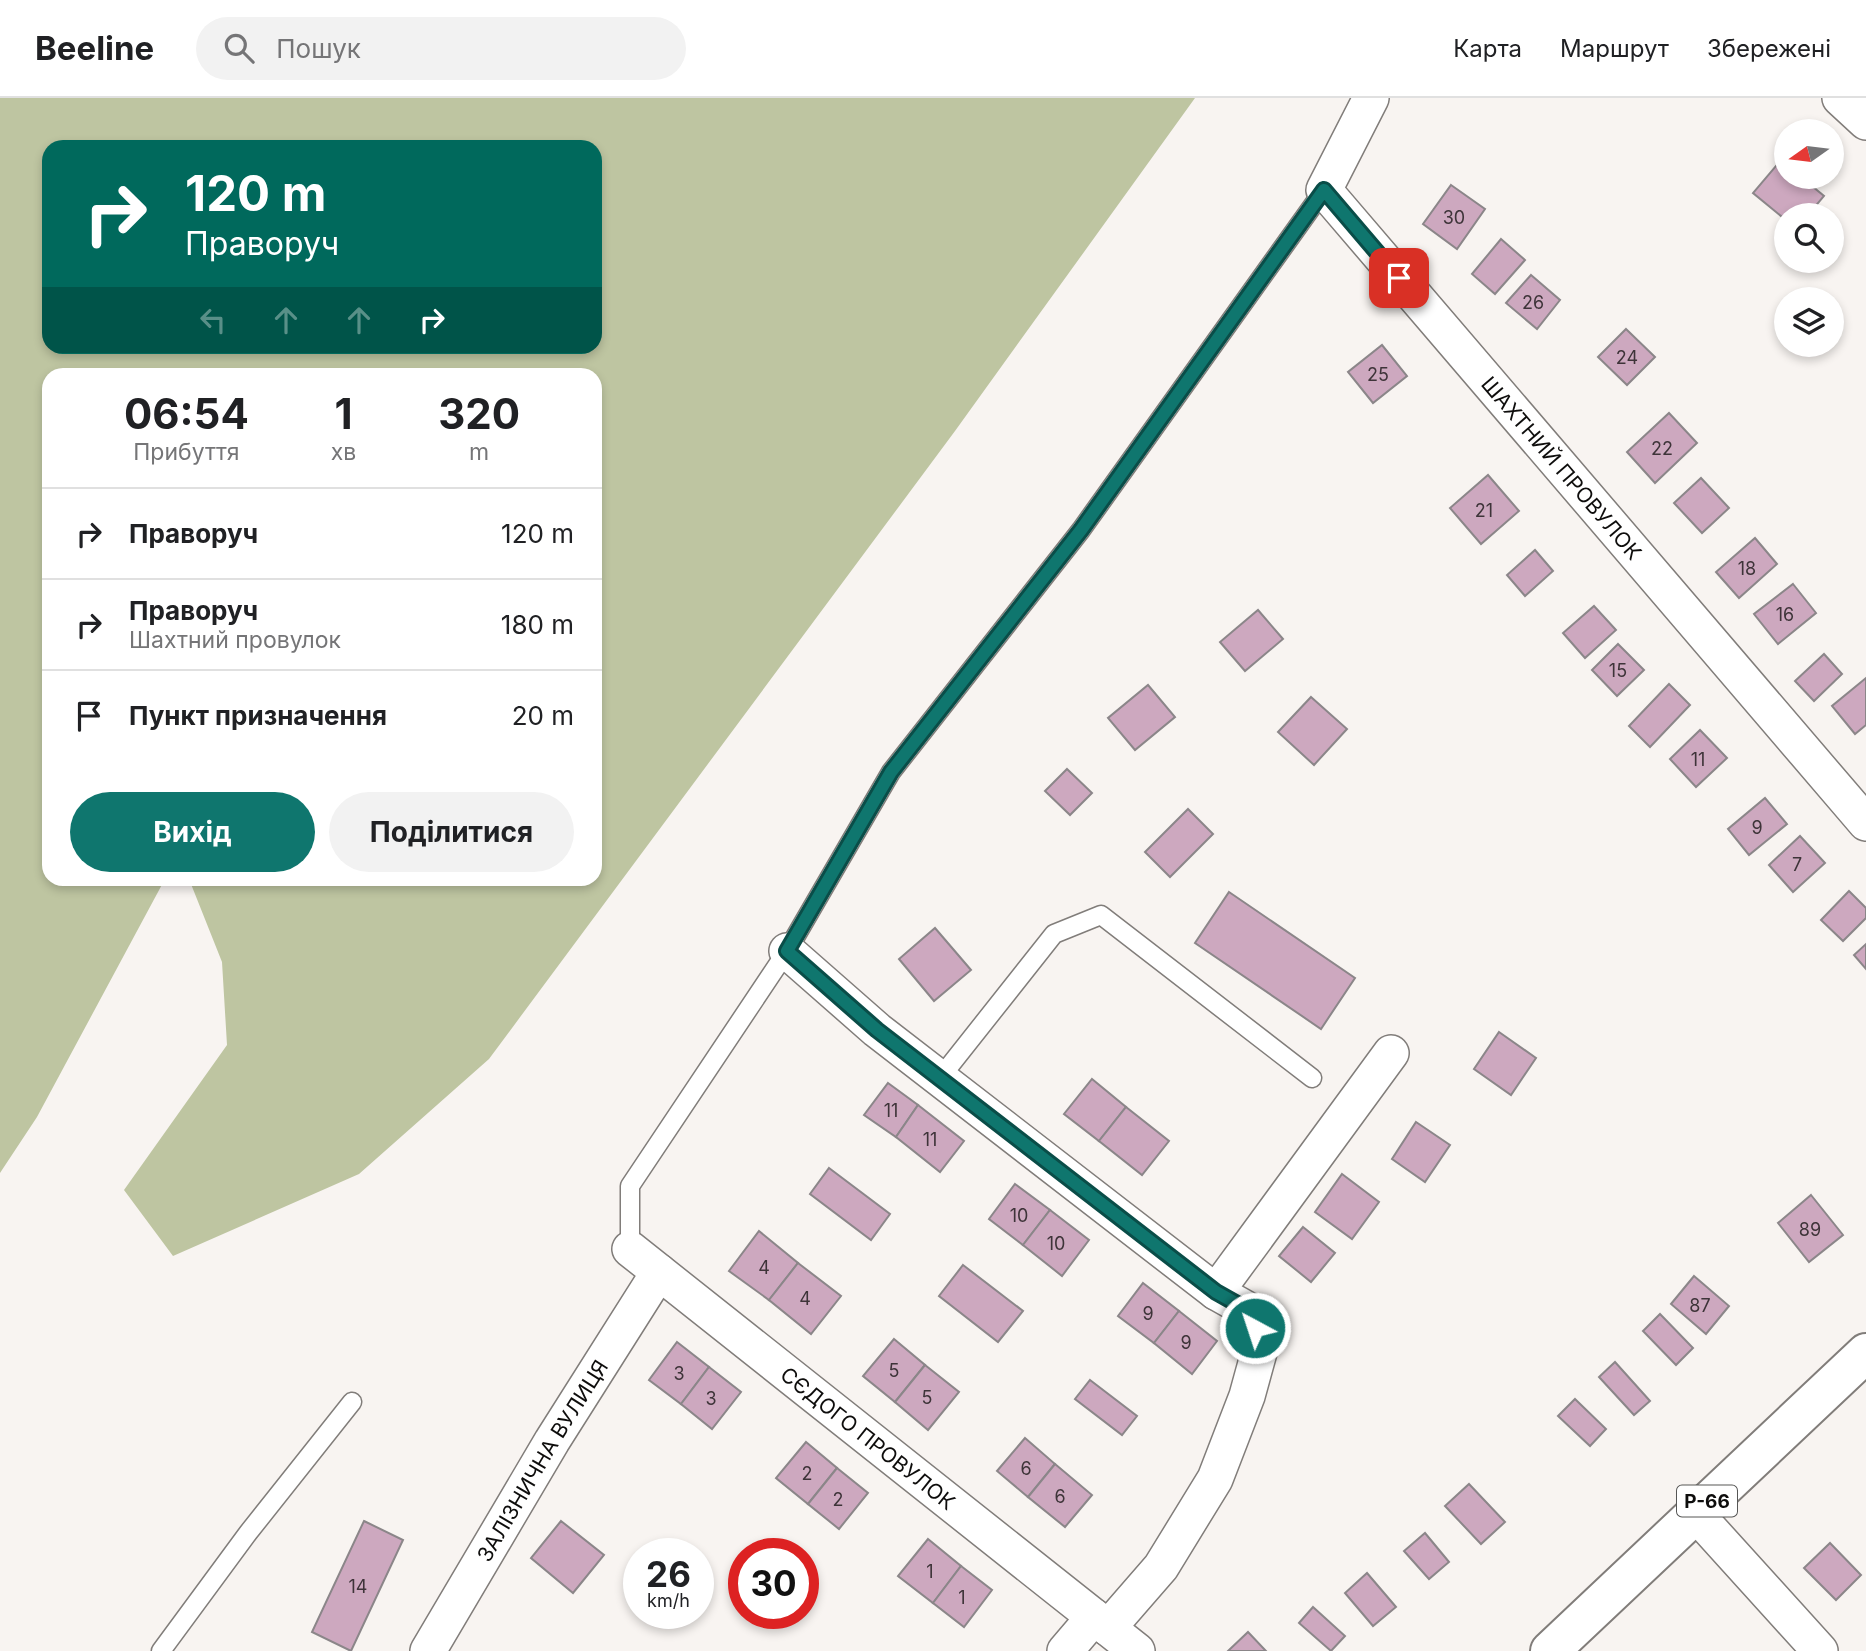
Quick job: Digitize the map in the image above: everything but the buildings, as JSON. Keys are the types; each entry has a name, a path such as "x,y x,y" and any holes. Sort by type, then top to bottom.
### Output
{"main road":[{"name":"Р-66","path":"1550,1651 1866,1353"}],"street":[{"path":"1324,190 1371,98"},
{"path":"1840,98 1866,122"},
{"name":"ШАХТНИЙ ПРОВУЛОК","path":"1324,190 1866,823"},
{"path":"787,951 877,1030 1216,1292 1248,1310 1261,1345 1247,1396 1215,1479 1161,1567 1065,1651"},
{"path":"1216,1292 1391,1053"},
{"name":"СЄДОГО ПРОВУЛОК","path":"630,1248 1137,1651"},
{"name":"ЗАЛІЗНИЧНА ВУЛИЦЯ","path":"428,1651 552,1441 659,1272"},
{"path":"1695,1513 1820,1651"}],"lane":[{"path":"630,1248 630,1186 787,951 891,772 1081,530 1324,190"},
{"path":"940,1078 1054,934 1101,915 1312,1078"},
{"path":"161,1651 248,1533 352,1402"}],"green space":[{"path":"0,98 1195,98 955,431 489,1059 359,1174 173,1256 124,1190 227,1045 222,962 192,886 602,886 602,368 42,368 42,886 161,886 37,1117 0,1173"}],"route":[{"path":"1255,1328 1248,1310 1216,1292 877,1030 787,951 891,772 1081,530 1324,190 1399,278"}]}
